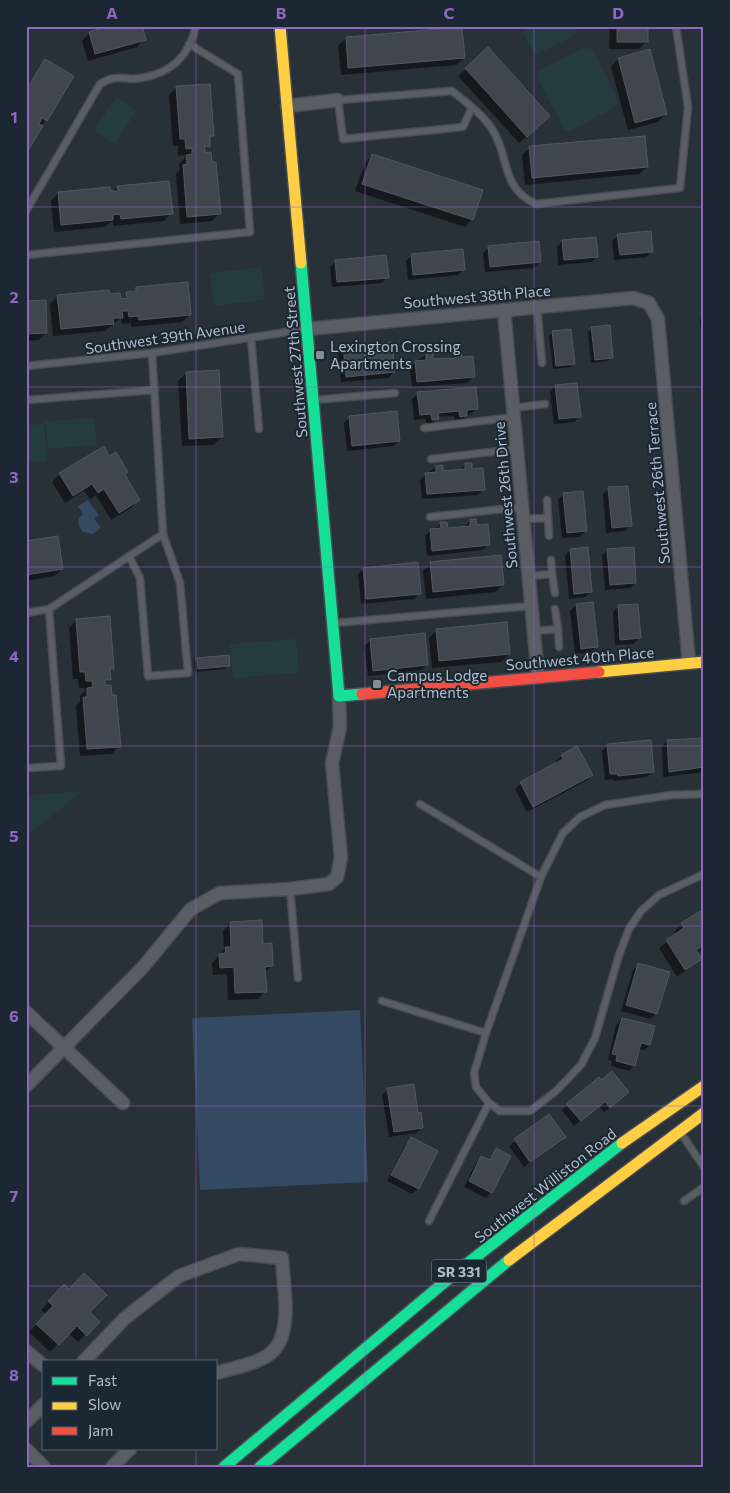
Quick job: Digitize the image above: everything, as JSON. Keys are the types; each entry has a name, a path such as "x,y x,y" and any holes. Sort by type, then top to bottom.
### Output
{"main road":[{"name":"Southwest 27th Street","path":"280,26 340,696"},
{"name":"Southwest 40th Place","path":"340,696 704,662"},
{"name":"Southwest Williston Road","path":"224,1467 534,1210 704,1086"},
{"name":"SR 331","path":"260,1467 532,1241 704,1113"}],"street":[{"path":"287,106 338,100"},
{"name":"Southwest 38th Place","path":"307,329 633,298 649,303"},
{"name":"Southwest 26th Terrace","path":"649,303 658,319 689,663"},
{"name":"Southwest 26th Drive","path":"504,310 538,678"},
{"path":"26,1086 144,967 191,909 220,893 290,889 329,884 337,877 340,858 332,763 340,727 340,696"},
{"path":"26,1012 122,1103"},
{"path":"85,1360 125,1318 179,1276 239,1254 282,1258 286,1328 274,1350 250,1363 218,1372"},
{"path":"26,1351 42,1364"},
{"path":"26,1422 42,1406"},
{"path":"26,1449 44,1467"},
{"path":"112,1467 129,1450"}],"lane":[{"path":"26,211 100,84 109,78 140,78 169,68 186,55 196,26"},
{"path":"472,107 463,127 343,139 338,100 452,91 472,107 493,130 514,187 522,198 536,204 680,188 688,107 676,26"},
{"path":"26,255 250,232 238,74 189,44"},
{"path":"537,307 542,363"},
{"name":"Southwest 39th Avenue","path":"26,366 152,353 307,329"},
{"path":"251,338 259,429"},
{"path":"129,556 140,578 148,676 188,673 180,583 163,534 152,353"},
{"path":"26,400 155,390"},
{"path":"313,400 395,392"},
{"path":"424,428 513,412 545,404"},
{"path":"431,458 517,448"},
{"path":"546,500 549,536"},
{"path":"430,517 522,513 548,518"},
{"path":"26,613 49,609 163,534"},
{"path":"551,560 555,593"},
{"path":"528,576 552,574"},
{"path":"333,623 531,606"},
{"path":"26,768 61,766 49,609"},
{"path":"555,609 559,647"},
{"path":"533,631 558,629"},
{"path":"704,794 671,795 604,805 580,818 563,833 541,876 486,1033 474,1073 476,1087 489,1104 500,1111 530,1111 556,1091 582,1065 595,1038 618,955 629,929 642,911 659,895 704,874"},
{"path":"420,804 541,876"},
{"path":"290,889 298,978"},
{"path":"382,1001 486,1033"},
{"path":"429,1221 489,1104"},
{"path":"679,1130 704,1167"},
{"path":"684,1201 704,1187"}],"green space":[{"path":"531,26 573,26 577,34 535,55 522,31"},
{"path":"585,48 592,49 618,101 616,107 569,131 564,129 537,77 539,71"},
{"path":"116,97 137,110 115,144 94,131"},
{"path":"262,267 265,300 214,306 210,273"},
{"path":"94,418 97,445 48,449 45,421"},
{"path":"44,424 47,461 26,462 26,425"},
{"path":"296,639 299,673 233,678 230,644"},
{"path":"82,791 26,837 26,796"}],"water":[{"path":"88,500 99,515 94,518 101,528 93,534 83,532 78,523 79,518 83,514 78,506"},
{"path":"360,1010 368,1182 200,1190 192,1018"}],"building":[{"path":"109,26 142,26 146,40 95,54 89,32"},
{"path":"617,26 648,26 648,42 617,42"},
{"path":"462,27 465,58 348,68 346,37"},
{"path":"488,47 550,116 527,137 465,68"},
{"path":"650,49 667,114 635,123 618,58"},
{"path":"45,59 74,76 47,121 42,118 39,124 43,126 26,154 26,90"},
{"path":"210,84 214,136 210,136 210,147 205,147 205,153 211,152 212,162 216,162 221,214 187,217 183,165 187,164 186,155 192,154 192,148 186,149 185,139 180,139 176,86"},
{"path":"645,136 648,167 532,178 529,146"},
{"path":"372,154 483,190 473,220 362,184"},
{"path":"169,181 173,214 121,219 120,214 113,215 113,220 61,225 58,192 110,187 111,191 118,191 117,186"},
{"path":"651,231 653,252 620,255 617,234"},
{"path":"596,237 598,257 564,260 562,240"},
{"path":"539,241 541,262 490,267 488,246"},
{"path":"463,249 465,270 413,275 411,254"},
{"path":"386,255 389,278 337,282 335,260"},
{"path":"188,282 191,315 139,320 138,316 129,317 128,311 122,311 123,318 113,318 114,324 61,329 57,295 109,290 109,294 120,293 121,299 127,298 126,292 136,291 136,287"},
{"path":"46,300 47,333 26,334 26,301"},
{"path":"610,325 613,358 595,360 591,327"},
{"path":"571,329 575,364 556,366 552,331"},
{"path":"392,342 395,372 346,377 343,346"},
{"path":"455,351 461,351 462,357 473,356 475,377 417,382 415,361 426,360 426,354 433,353 433,359 455,358"},
{"path":"219,370 223,437 189,439 186,372"},
{"path":"577,383 581,417 559,419 555,385"},
{"path":"476,387 478,409 467,410 467,416 460,417 459,411 438,413 439,419 432,420 431,414 420,415 417,392"},
{"path":"397,411 400,441 352,446 349,416"},
{"path":"104,446 109,456 116,452 128,472 125,475 140,500 119,513 104,489 98,493 92,484 73,496 59,473"},
{"path":"465,463 472,463 472,469 483,468 485,490 427,494 425,473 436,472 436,466 443,465 443,471 465,469"},
{"path":"628,486 632,526 612,528 608,487"},
{"path":"583,491 587,531 567,533 563,493"},
{"path":"470,519 476,519 477,525 488,524 490,545 432,551 430,529 441,528 440,522 447,522 448,528 470,526"},
{"path":"58,536 63,569 26,575 26,541"},
{"path":"588,547 592,592 574,594 570,549"},
{"path":"634,547 636,583 610,585 607,549"},
{"path":"501,555 504,585 433,592 430,562"},
{"path":"418,562 421,594 366,599 363,568"},
{"path":"593,602 598,647 581,649 576,604"},
{"path":"638,604 641,638 620,640 618,605"},
{"path":"110,616 114,669 110,669 111,680 105,680 105,685 111,685 112,695 116,695 121,747 87,749 83,697 87,697 87,688 93,687 92,681 86,681 85,672 80,672 76,619"},
{"path":"507,622 510,654 439,661 436,629"},
{"path":"425,633 428,665 373,671 370,639"},
{"path":"229,655 230,666 198,669 197,658"},
{"path":"704,738 704,767 669,772 667,740"},
{"path":"651,740 654,772 618,776 618,774 610,774 607,744"},
{"path":"577,746 593,775 533,807 520,782 563,759 561,755"},
{"path":"704,909 704,945 696,950 702,959 685,970 666,940 684,928 681,923"},
{"path":"262,920 263,944 272,943 273,966 265,967 267,992 235,993 234,967 220,968 219,954 226,953 225,947 231,947 230,922"},
{"path":"638,963 670,972 657,1014 626,1005"},
{"path":"622,1018 655,1026 650,1045 641,1043 635,1066 616,1061 617,1055 612,1054"},
{"path":"612,1071 629,1092 610,1108 605,1102 581,1121 566,1104 599,1077 601,1080"},
{"path":"414,1084 418,1113 421,1112 423,1128 394,1132 387,1088"},
{"path":"549,1114 566,1137 530,1162 514,1139"},
{"path":"411,1137 438,1151 419,1189 391,1175"},
{"path":"496,1148 511,1156 492,1193 469,1181 481,1156 490,1160"},
{"path":"84,1273 107,1295 90,1312 100,1322 87,1336 77,1326 59,1345 36,1324 53,1306 48,1301 64,1284 69,1289"}],"traffic: fast":[{"path":"301,263 339,696 362,694"},
{"path":"224,1467 459,1270 622,1143"},
{"path":"260,1467 509,1260"}],"traffic: slow":[{"path":"280,26 301,263"},
{"path":"599,672 704,662"},
{"path":"622,1143 704,1086"},
{"path":"509,1260 704,1113"}],"traffic: jam":[{"path":"362,694 599,672"}],"place":[{"name":"Lexington Crossing Apartments","path":"320,355"},
{"name":"Campus Lodge Apartments","path":"377,684"}]}
